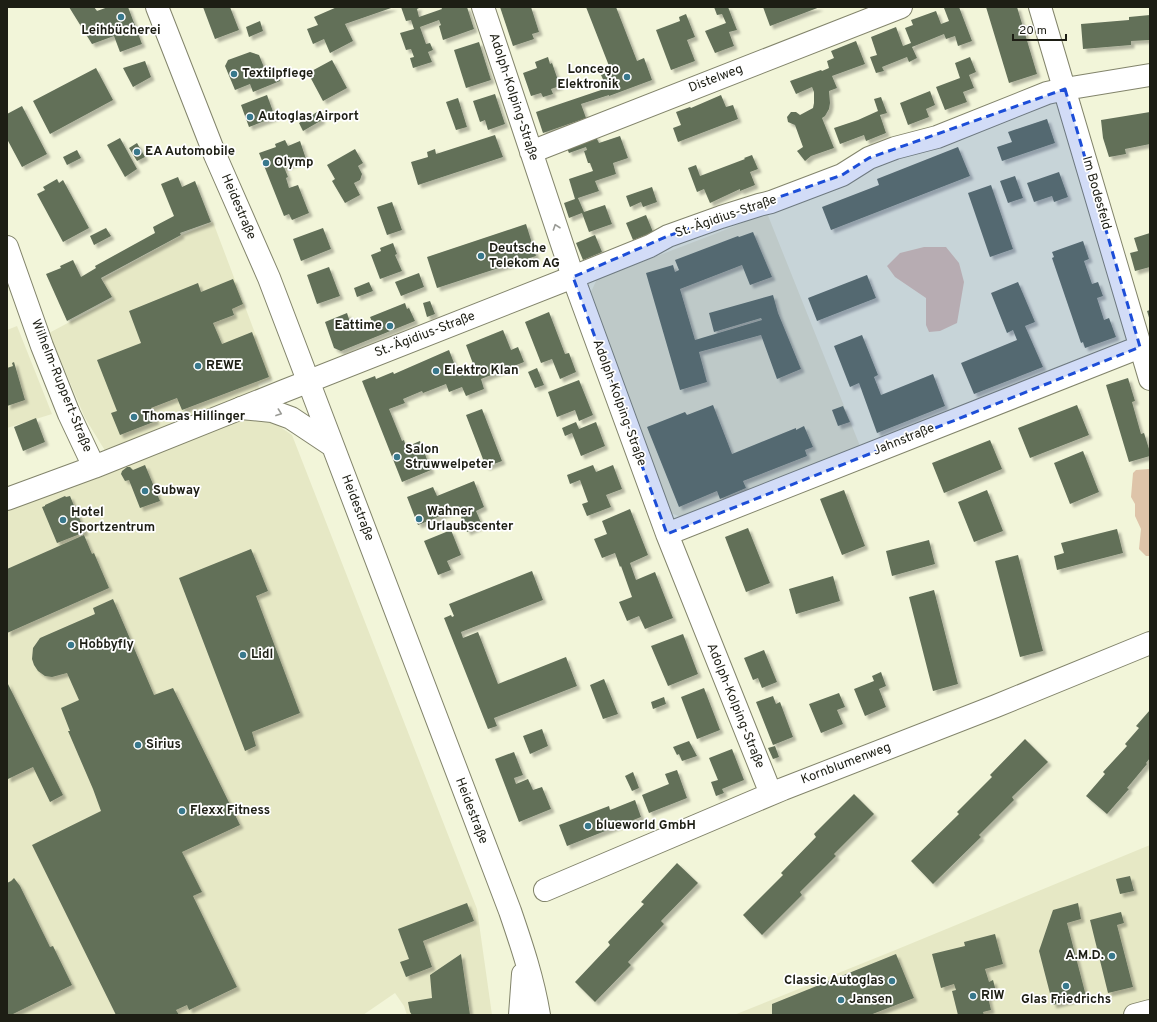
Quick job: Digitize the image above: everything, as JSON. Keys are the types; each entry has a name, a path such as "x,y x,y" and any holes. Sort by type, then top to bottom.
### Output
{"street":[{"name":"Heidestraße","path":"156,7 215,155 269,278 510,911 525,953 539,1015"},
{"name":"Adolph-Kolping-Straße","path":"483,7 573,277 667,534 770,794"},
{"name":"Distelweg","path":"531,152 901,7"},
{"name":"Im Bodesfeld","path":"1040,7 1150,379"},
{"name":"St.-Ägidius-Straße","path":"308,382 650,246 668,236 771,202 842,175 875,156 895,148 937,137 1047,93 1150,75"},
{"name":"Wilhelm-Ruppert-Straße","path":"7,247 42,346 66,407 94,467 308,382"},
{"name":"Jahnstraße","path":"667,534 1140,347"},
{"path":"241,408 272,411 291,418 333,446"},
{"path":"7,498 94,467"},
{"name":"Kornblumenweg","path":"545,890 770,794 1150,644"},
{"path":"520,1015 525,953"},
{"path":"1135,1015 1150,1011"}],"highlighted area":[{"path":"1065,89 1140,347 667,534 573,277 668,236 842,175 869,158"}],"shaded area":[{"path":"767,213 860,446 681,517 668,512 591,292 597,279"},
{"path":"213,222 272,378 258,384 270,420 292,435 477,909 492,1015 407,1015 404,1006 395,993 363,1015 7,1015 7,510 117,470 85,418 49,333 113,299 102,279 182,235"},
{"path":"924,247 946,247 959,263 964,282 957,323 940,331 929,332 926,325 926,298 895,277 887,266 900,253"},
{"path":"17,326 52,414 7,428 7,330"},
{"path":"1149,469 1150,556 1146,556 1139,549 1141,529 1135,516 1135,504 1131,497 1133,473 1136,470"},
{"path":"1150,845 1150,1015 734,1015 893,951"}],"building":[{"path":"69,7 94,7 97,11 108,7 128,7 142,44 120,52 114,36 92,44"},
{"path":"203,7 230,7 239,30 215,39"},
{"path":"337,7 394,7 345,24 353,41 330,53 324,39 313,44 307,29 318,25 314,17"},
{"path":"401,7 418,7 419,17 442,9 441,7 467,7 474,29 443,40 439,20 420,27 426,44 430,43 433,50 428,52 432,62 413,68 410,58 414,57 411,49 406,50 400,33 414,29 411,20 406,21"},
{"path":"500,7 531,7 539,32 532,34 534,39 513,46"},
{"path":"586,7 616,7 637,61 644,58 652,80 609,96 581,104 586,118 543,133 536,112 607,88 601,75 611,71"},
{"path":"714,7 728,7 737,30 729,32 734,46 715,53 705,31 726,23 722,14 717,15"},
{"path":"763,7 820,7 770,26"},
{"path":"959,7 972,41 958,46 955,36 946,39 944,34 912,47 917,58 909,62 907,57 882,67 884,71 876,73 870,57 877,55 871,37 896,27 903,46 911,43 905,28 913,25 911,20 936,11 941,24 949,21 944,8"},
{"path":"986,7 1017,7 1037,74 1009,83"},
{"path":"686,14 695,37 687,40 695,61 671,70 656,30 680,21 679,17"},
{"path":"1150,15 1150,40 1131,41 1131,45 1083,49 1081,24 1129,20 1129,17"},
{"path":"260,21 263,31 249,37 246,27"},
{"path":"856,41 865,64 832,76 837,88 829,91 829,109 822,118 834,148 811,156 805,161 797,151 803,147 795,125 788,122 787,117 791,112 796,112 800,115 813,108 814,92 812,87 796,94 790,81 829,68 827,61 834,58 831,51"},
{"path":"479,42 491,80 466,88 454,50"},
{"path":"250,52 259,55 268,77 277,74 280,81 253,92 250,84 235,90 225,66 228,60"},
{"path":"548,57 550,64 552,63 560,86 551,89 553,94 543,97 541,93 531,96 523,73 537,68 535,62"},
{"path":"970,57 976,72 969,75 974,88 963,92 967,102 945,110 936,87 960,78 955,63"},
{"path":"332,60 347,88 323,101 308,73"},
{"path":"145,61 151,77 133,87 123,68"},
{"path":"96,68 113,100 50,134 33,101"},
{"path":"930,91 935,105 926,109 929,117 908,125 900,103"},
{"path":"495,94 505,124 488,130 485,120 480,122 473,101"},
{"path":"267,95 275,117 249,127 241,105"},
{"path":"721,95 726,107 733,105 738,119 678,142 673,128 681,125 676,112 690,107 691,108"},
{"path":"881,97 887,113 880,115 886,133 866,141 864,135 840,144 834,128 878,111 874,99"},
{"path":"458,98 467,127 456,130 446,102"},
{"path":"22,106 47,154 22,167 7,139 7,114"},
{"path":"317,112 322,120 303,131 299,123"},
{"path":"1150,112 1150,144 1125,149 1126,154 1109,157 1103,138 1101,120"},
{"path":"1047,119 1055,143 1002,161 997,147 1012,142 1008,132"},
{"path":"495,135 503,157 418,185 411,162 428,157 427,152 435,149 436,154"},
{"path":"595,135 599,143 620,136 628,158 613,163 616,174 595,181 599,191 578,198 584,212 605,205 612,224 589,232 582,213 569,218 564,203 575,199 569,179 593,171 590,163 588,163 584,151 587,150 586,147 569,153 566,146"},
{"path":"120,138 137,169 125,177 107,145"},
{"path":"285,140 288,146 300,141 306,159 284,167 288,177 286,178 289,188 298,185 309,213 292,220 289,214 284,216 259,153 276,147 275,144"},
{"name":"EA Automobile","path":"137,143 145,157 137,161 129,148"},
{"path":"958,147 970,176 831,230 822,207 879,185 877,179"},
{"path":"355,149 363,163 358,166 362,174 360,180 354,183 360,195 345,203 332,181 335,179 327,165"},
{"path":"77,150 81,158 67,165 63,157"},
{"path":"752,155 758,169 750,172 755,185 740,191 740,189 710,203 704,189 697,192 688,168 696,165 700,176"},
{"path":"1059,172 1068,197 1054,202 1052,196 1034,202 1027,183"},
{"path":"1015,176 1023,198 1008,203 1000,181"},
{"path":"178,177 182,187 195,181 211,222 180,233 181,235 101,278 112,297 67,321 46,274 61,268 60,266 73,260 81,277 96,268 95,266 155,233 153,227 174,216 161,184"},
{"path":"57,179 59,183 63,180 89,228 63,242 37,194 45,190 43,187"},
{"path":"991,185 1013,249 990,257 968,193"},
{"path":"652,187 657,202 643,207 641,202 630,207 626,196"},
{"path":"392,202 402,230 387,235 377,207"},
{"path":"646,215 653,232 633,240 626,223"},
{"name":"Deutsche Telekom AG","path":"526,224 536,256 437,288 427,257"},
{"path":"106,228 111,236 94,245 90,236"},
{"path":"323,228 331,249 301,261 293,239"},
{"path":"753,232 772,277 750,285 742,265 680,289 695,340 762,320 761,318 714,332 709,313 773,295 778,313 801,369 777,379 761,335 699,352 707,382 680,390 646,273 673,265 675,272 679,270 675,260 738,236 739,237"},
{"path":"1150,233 1150,267 1135,271 1130,253 1138,251 1134,238"},
{"path":"595,235 602,252 583,260 576,243"},
{"path":"1083,241 1089,259 1084,261 1092,284 1098,282 1103,296 1097,298 1104,320 1109,318 1116,337 1085,348 1083,342 1081,343 1052,258 1054,257 1052,252"},
{"path":"393,243 397,254 395,255 402,271 380,279 371,255 381,251 380,248"},
{"path":"329,267 340,296 317,304 307,275"},
{"path":"419,273 424,287 401,296 395,282"},
{"path":"867,275 876,298 817,321 808,298"},
{"path":"233,279 243,304 232,309 234,315 213,323 222,344 252,332 269,377 182,410 177,398 151,408 156,421 120,435 111,413 117,411 97,360 141,343 129,311 198,283 201,292"},
{"path":"369,282 373,291 357,297 354,288"},
{"path":"1018,282 1035,322 1025,326 1043,367 974,394 961,363 1017,340 1013,330 1007,333 991,293"},
{"path":"430,301 435,314 427,317 423,303"},
{"path":"405,303 415,321 341,351 334,348 325,322 347,313 353,331 373,324 370,317"},
{"path":"1150,310 1150,321 1147,311"},
{"path":"549,312 565,354 569,353 576,372 560,379 552,359 541,363 525,322"},
{"path":"503,330 511,350 518,347 524,362 481,379 484,389 466,396 462,387 449,392 446,384 423,393 422,391 403,399 405,403 389,409 402,441 404,440 406,447 420,441 431,470 402,482 362,381 375,376 376,379 393,372 394,374 449,350 459,376 475,369 466,345"},
{"path":"862,335 878,375 874,377 881,395 933,374 945,406 877,433 859,383 850,387 834,346"},
{"path":"14,362 25,400 7,406 7,368 13,366 12,363"},
{"path":"537,368 544,385 535,388 528,372"},
{"path":"1128,378 1135,401 1132,402 1141,434 1144,433 1150,452 1150,456 1129,462 1106,385"},
{"path":"579,380 593,415 579,421 575,410 557,417 548,392"},
{"path":"713,405 732,454 804,426 813,447 805,450 807,456 743,481 746,488 720,499 717,491 679,507 647,427 685,412 687,415"},
{"path":"1077,405 1089,435 1030,458 1018,428"},
{"path":"843,406 850,422 838,426 832,410"},
{"path":"482,409 502,461 486,467 466,415"},
{"path":"36,418 45,442 23,451 14,427"},
{"path":"576,422 579,429 596,422 605,446 581,456 572,433 565,436 562,428"},
{"path":"990,440 1002,469 944,493 932,463"},
{"path":"1083,451 1099,492 1070,504 1054,463"},
{"name":"Subway","path":"145,465 160,501 140,508 129,480 125,481 121,474 127,467 130,467 133,470"},
{"path":"593,465 596,472 613,465 622,489 606,495 611,507 587,516 582,504 588,502 580,480 570,484 567,475"},
{"path":"474,481 484,507 476,511 482,525 467,532 461,517 466,515 463,507 418,525 407,497 433,487 437,496"},
{"path":"844,490 865,546 842,555 820,499"},
{"path":"987,490 1003,531 974,542 958,502"},
{"name":"Hotel Sportzentrum","path":"65,496 70,496 85,532 57,543 42,507"},
{"path":"630,509 648,555 630,563 636,580 655,572 673,618 645,629 639,616 627,621 619,602 632,597 621,566 620,567 615,553 602,558 594,539 607,534 602,521"},
{"path":"748,528 770,583 746,592 725,537"},
{"path":"1117,529 1123,553 1057,570 1054,556 1064,553 1061,543"},
{"path":"451,530 461,555 447,561 451,570 438,575 424,541"},
{"path":"84,535 92,554 94,553 109,588 7,633 7,569"},
{"path":"929,540 935,564 892,576 886,551"},
{"name":"Lidl","path":"251,549 268,591 256,596 300,713 252,732 256,746 245,751 179,578"},
{"path":"1018,555 1043,651 1020,657 995,561"},
{"path":"532,571 543,600 461,632 463,638 478,632 498,684 566,657 577,686 494,718 497,726 488,729 444,618 451,615 452,617 454,616 449,604"},
{"path":"833,576 840,601 796,614 789,589"},
{"path":"934,590 958,684 933,691 909,597"},
{"path":"113,599 154,695 173,688 240,825 182,852 202,892 193,896 237,987 189,1010 187,1005 176,1010 179,1015 116,1015 32,845 101,811 68,731 70,731 61,708 79,700 67,673 52,677 45,676 38,671 32,659 33,648 40,638 95,614 93,608"},
{"path":"683,634 698,674 668,686 651,646"},
{"path":"764,650 777,682 762,688 758,678 753,680 744,658"},
{"path":"881,672 886,686 879,689 886,707 865,716 854,689 874,681 872,676"},
{"path":"604,679 618,714 603,719 590,685"},
{"path":"7,682 63,795 50,802 33,767 8,779 7,778"},
{"path":"704,688 720,730 697,739 681,697"},
{"path":"839,693 845,707 837,710 843,724 821,733 809,704"},
{"path":"773,696 776,704 780,702 793,737 773,745 756,702"},
{"path":"664,697 666,704 653,709 651,702"},
{"path":"1150,710 1150,758 1146,763 1147,764 1127,788 1129,789 1107,814 1086,796 1105,774 1103,772 1127,746 1125,744 1139,728 1136,726"},
{"path":"542,729 548,746 530,754 523,736"},
{"path":"1025,739 1048,762 1012,797 1014,800 979,835 981,837 933,884 911,861 959,814 957,812 992,777 990,775"},
{"path":"689,741 697,756 682,761 679,754 677,755 673,747"},
{"path":"775,746 779,757 773,759 768,748"},
{"path":"732,749 744,780 722,789 724,793 716,796 711,782 718,780 709,758"},
{"path":"514,752 523,775 514,778 516,784 528,779 533,790 542,787 551,809 519,822 495,759"},
{"path":"677,770 687,798 649,813 642,795 669,784 665,774"},
{"path":"633,772 639,788 632,791 625,776"},
{"path":"854,794 874,814 834,854 836,856 800,892 802,895 762,935 743,915 783,875 781,873 816,837 814,834"},
{"name":"blueworld GmbH","path":"635,800 641,817 567,846 559,825 609,806 610,810"},
{"path":"677,863 698,883 661,921 664,924 628,962 631,965 595,1002 575,982 610,945 608,942 644,904 641,902"},
{"path":"1130,876 1134,891 1120,894 1116,879"},
{"path":"14,878 20,886 50,947 53,946 72,985 11,1015 7,1015 7,883"},
{"path":"467,903 474,921 423,941 432,967 406,977 400,962 409,959 398,929"},
{"path":"1078,903 1081,919 1067,923 1086,996 1053,1005 1039,951 1053,910"},
{"name":"A.M.D.","path":"1121,912 1124,923 1117,925 1133,987 1108,993 1090,920"},
{"path":"995,934 1003,964 985,969 989,982 993,980 997,995 988,997 991,1010 983,1012 984,1015 958,1015 952,991 956,990 954,984 941,988 932,954 965,946 964,942"},
{"path":"461,954 470,1015 412,1015 408,1002 432,998 430,975"},
{"path":"896,954 914,998 870,1015 772,1015 772,1004"}],"place":[{"name":"Leihbücherei","path":"121,17"},
{"name":"Textilpflege","path":"234,74"},
{"name":"Loncego Elektronik","path":"627,77"},
{"name":"Autoglas Airport","path":"250,117"},
{"name":"EA Automobile","path":"137,152"},
{"name":"Olymp","path":"266,163"},
{"name":"Deutsche Telekom AG","path":"481,256"},
{"name":"Eattime","path":"390,326"},
{"name":"REWE","path":"198,366"},
{"name":"Elektro Klan","path":"436,371"},
{"name":"Thomas Hillinger","path":"134,417"},
{"name":"Salon Struwwelpeter","path":"397,457"},
{"name":"Subway","path":"145,491"},
{"name":"Wahner Urlaubscenter","path":"419,519"},
{"name":"Hotel Sportzentrum","path":"63,520"},
{"name":"Hobbyfly","path":"71,645"},
{"name":"Lidl","path":"243,655"},
{"name":"Sirius","path":"138,745"},
{"name":"Flexx Fitness","path":"182,811"},
{"name":"blueworld GmbH","path":"588,826"},
{"name":"A.M.D.","path":"1112,956"},
{"name":"Classic Autoglas","path":"892,981"},
{"name":"Glas Friedrichs","path":"1066,986"},
{"name":"RIW","path":"973,996"},
{"name":"Jansen","path":"841,1000"}]}
